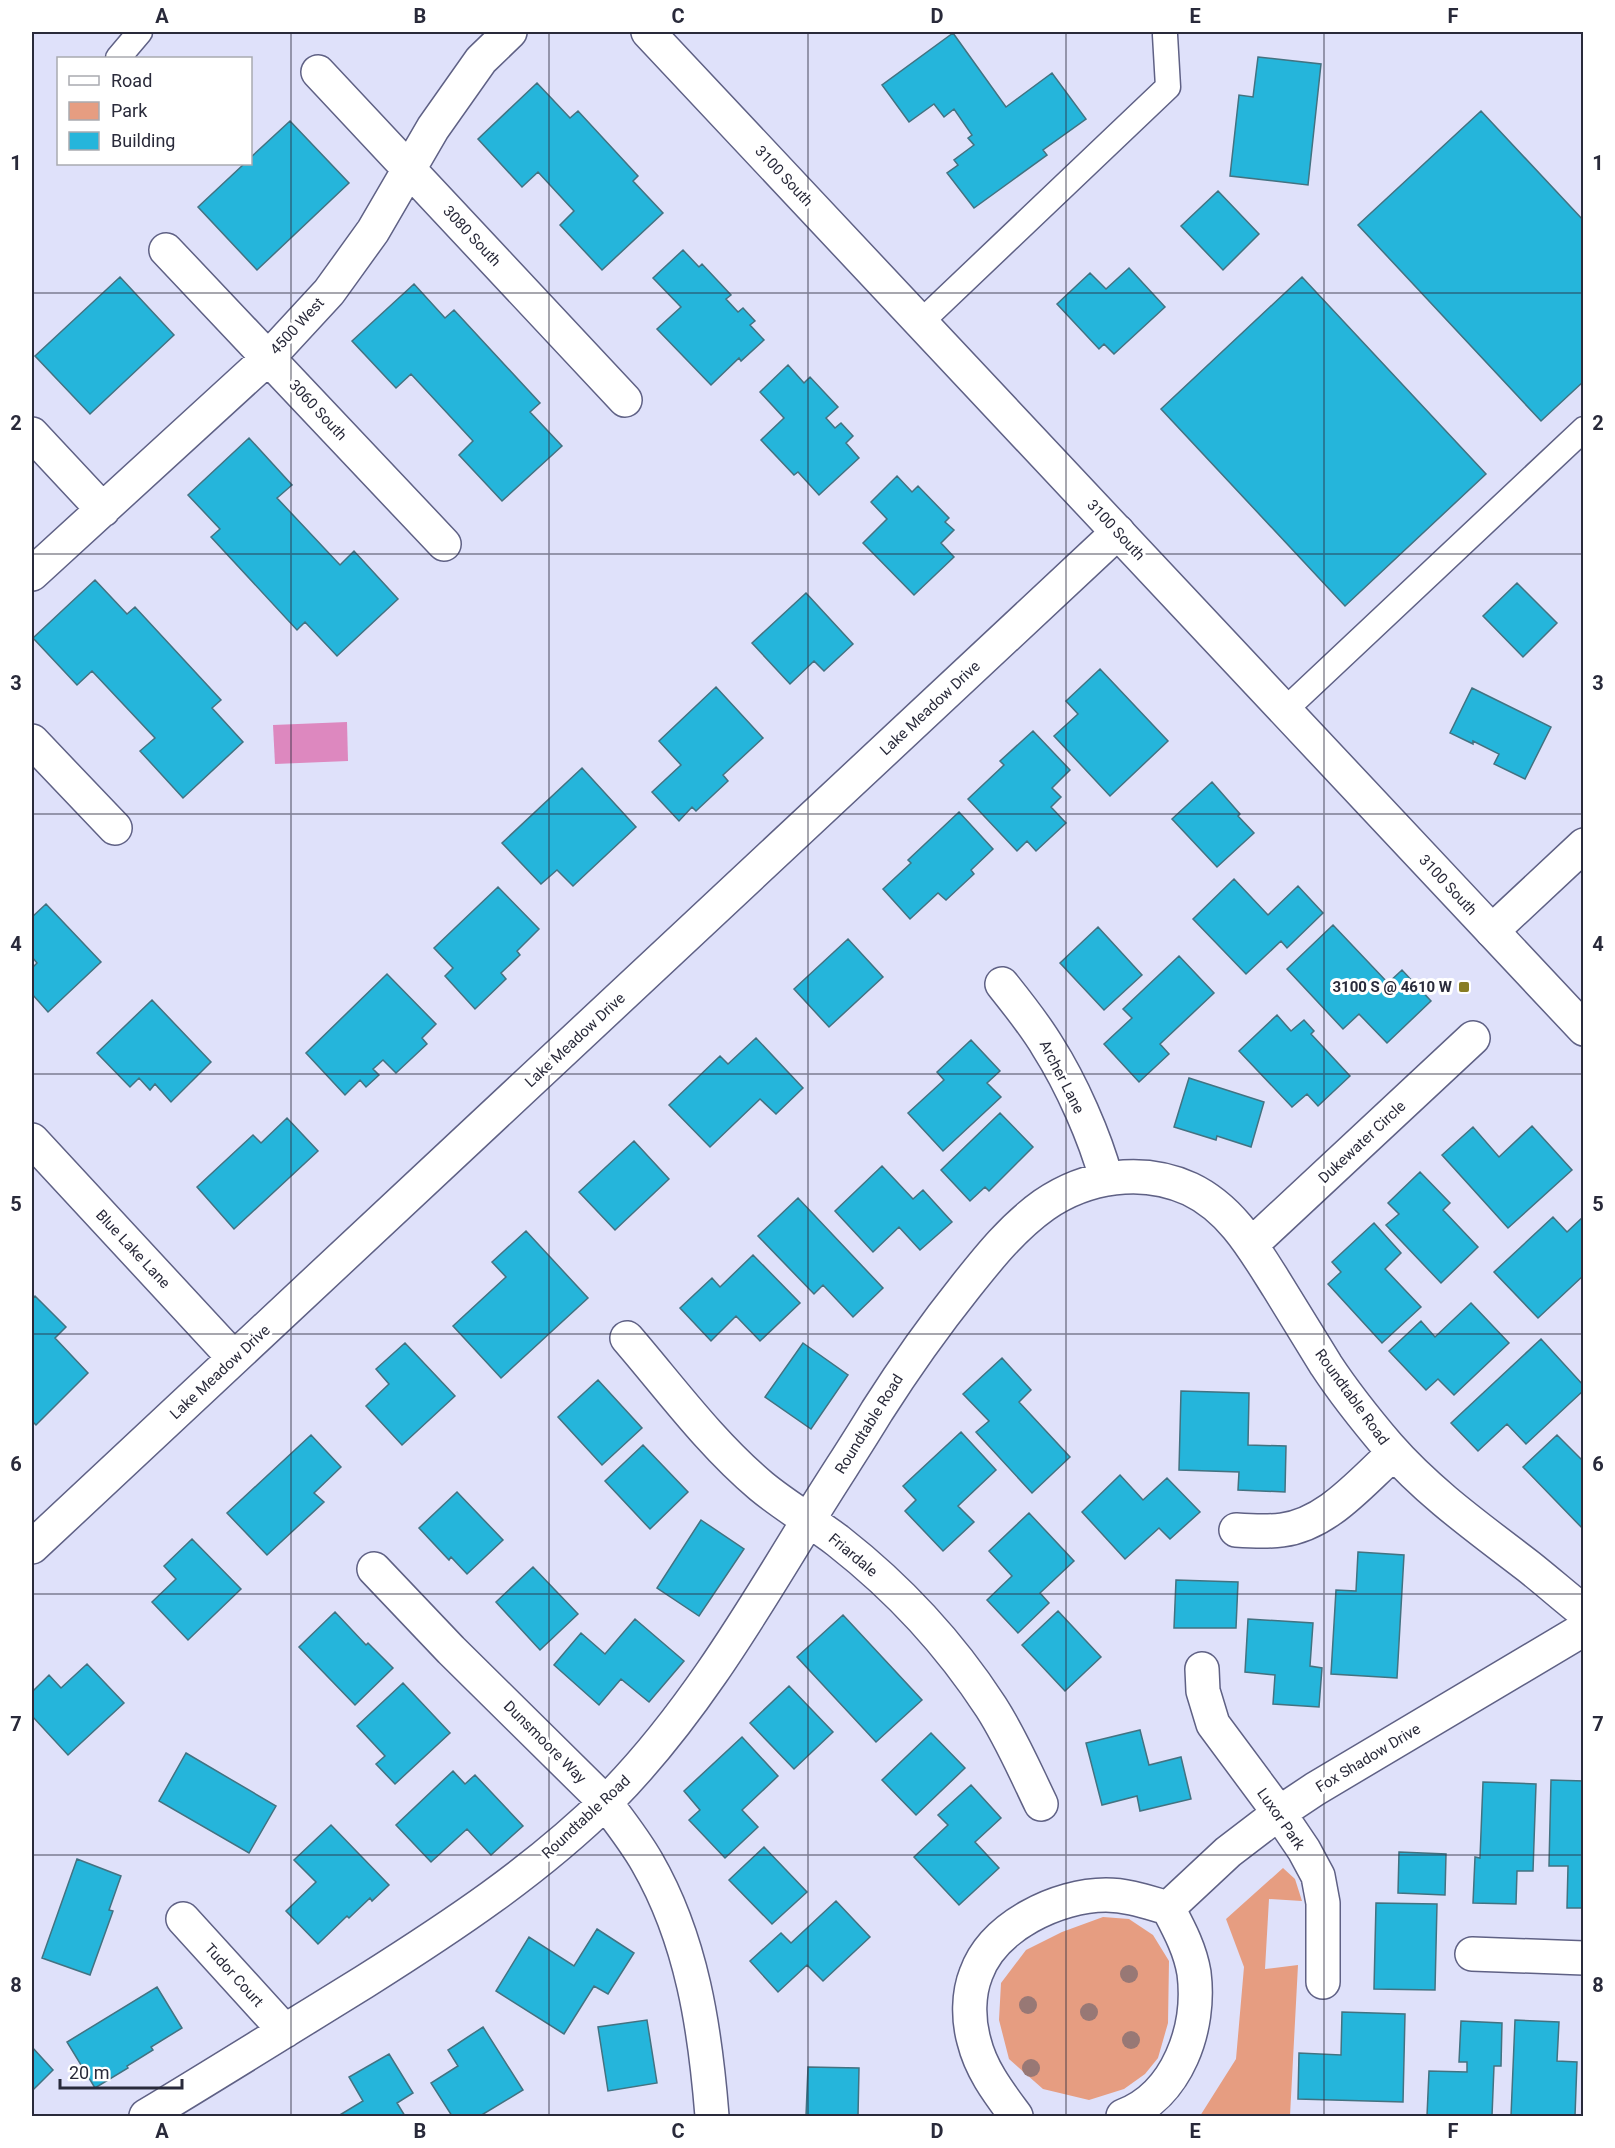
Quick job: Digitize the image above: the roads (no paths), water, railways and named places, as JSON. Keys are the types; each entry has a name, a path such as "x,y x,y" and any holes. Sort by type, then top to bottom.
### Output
{"street":[{"name":"4500 West","path":"32,574 268,358 329,292 373,231 433,128 481,60 510,32"},
{"name":"3100 South","path":"648,32 1584,1029"},
{"name":"3080 South","path":"318,72 625,400"},
{"name":"3060 South","path":"166,250 444,544"},
{"path":"32,434 102,510"},
{"name":"Lake Meadow Drive","path":"32,1547 1118,532"},
{"path":"32,741 115,828"},
{"path":"1492,932 1584,845"},
{"name":"Archer Lane","path":"1002,984 1032,1022 1063,1073 1100,1156 1106,1178"},
{"name":"Dukewater Circle","path":"1251,1245 1473,1038"},
{"name":"Blue Lake Lane","path":"32,1140 234,1358"},
{"name":"Roundtable Road","path":"146,2116 285,2031 480,1906 523,1874 605,1802 657,1745 715,1667 769,1586 926,1336 1003,1242 1026,1220 1067,1191 1106,1178 1141,1177 1167,1180 1208,1199 1224,1212 1251,1245 1335,1379 1394,1453 1443,1500 1584,1612"},
{"name":"Friardale","path":"627,1338 723,1449 762,1486 839,1542 894,1589 947,1646 992,1708 1041,1804"},
{"path":"1236,1530 1283,1530 1301,1526 1318,1518 1334,1507 1394,1453"},
{"name":"Dunsmoore Way","path":"374,1569 451,1650 605,1802 647,1862 666,1900 692,1977 702,2023 712,2116"},
{"name":"Fox Shadow Drive","path":"1168,1908 1228,1852 1279,1813 1315,1789 1584,1629"},
{"name":"Luxor Park","path":"1202,1669 1205,1699 1213,1724 1279,1813 1318,1876 1323,1903 1323,1982"},
{"path":"1016,2116 993,2086 982,2065 974,2041 970,2016 970,1992 976,1972 989,1950 1007,1932 1028,1917 1053,1905 1077,1898 1104,1895 1130,1896 1168,1908 1187,1945 1194,1973 1191,2026 1186,2048 1177,2067 1150,2101 1123,2116"},
{"name":"Tudor Court","path":"183,1919 285,2031"},
{"path":"1473,1954 1584,1958"}],"lane":[{"path":"119,57 140,32"},
{"path":"921,322 1168,87 1165,35"},
{"path":"1285,710 1584,429"}],"place":[{"name":"3100 S @ 4610 W","path":"1464,987"}]}
